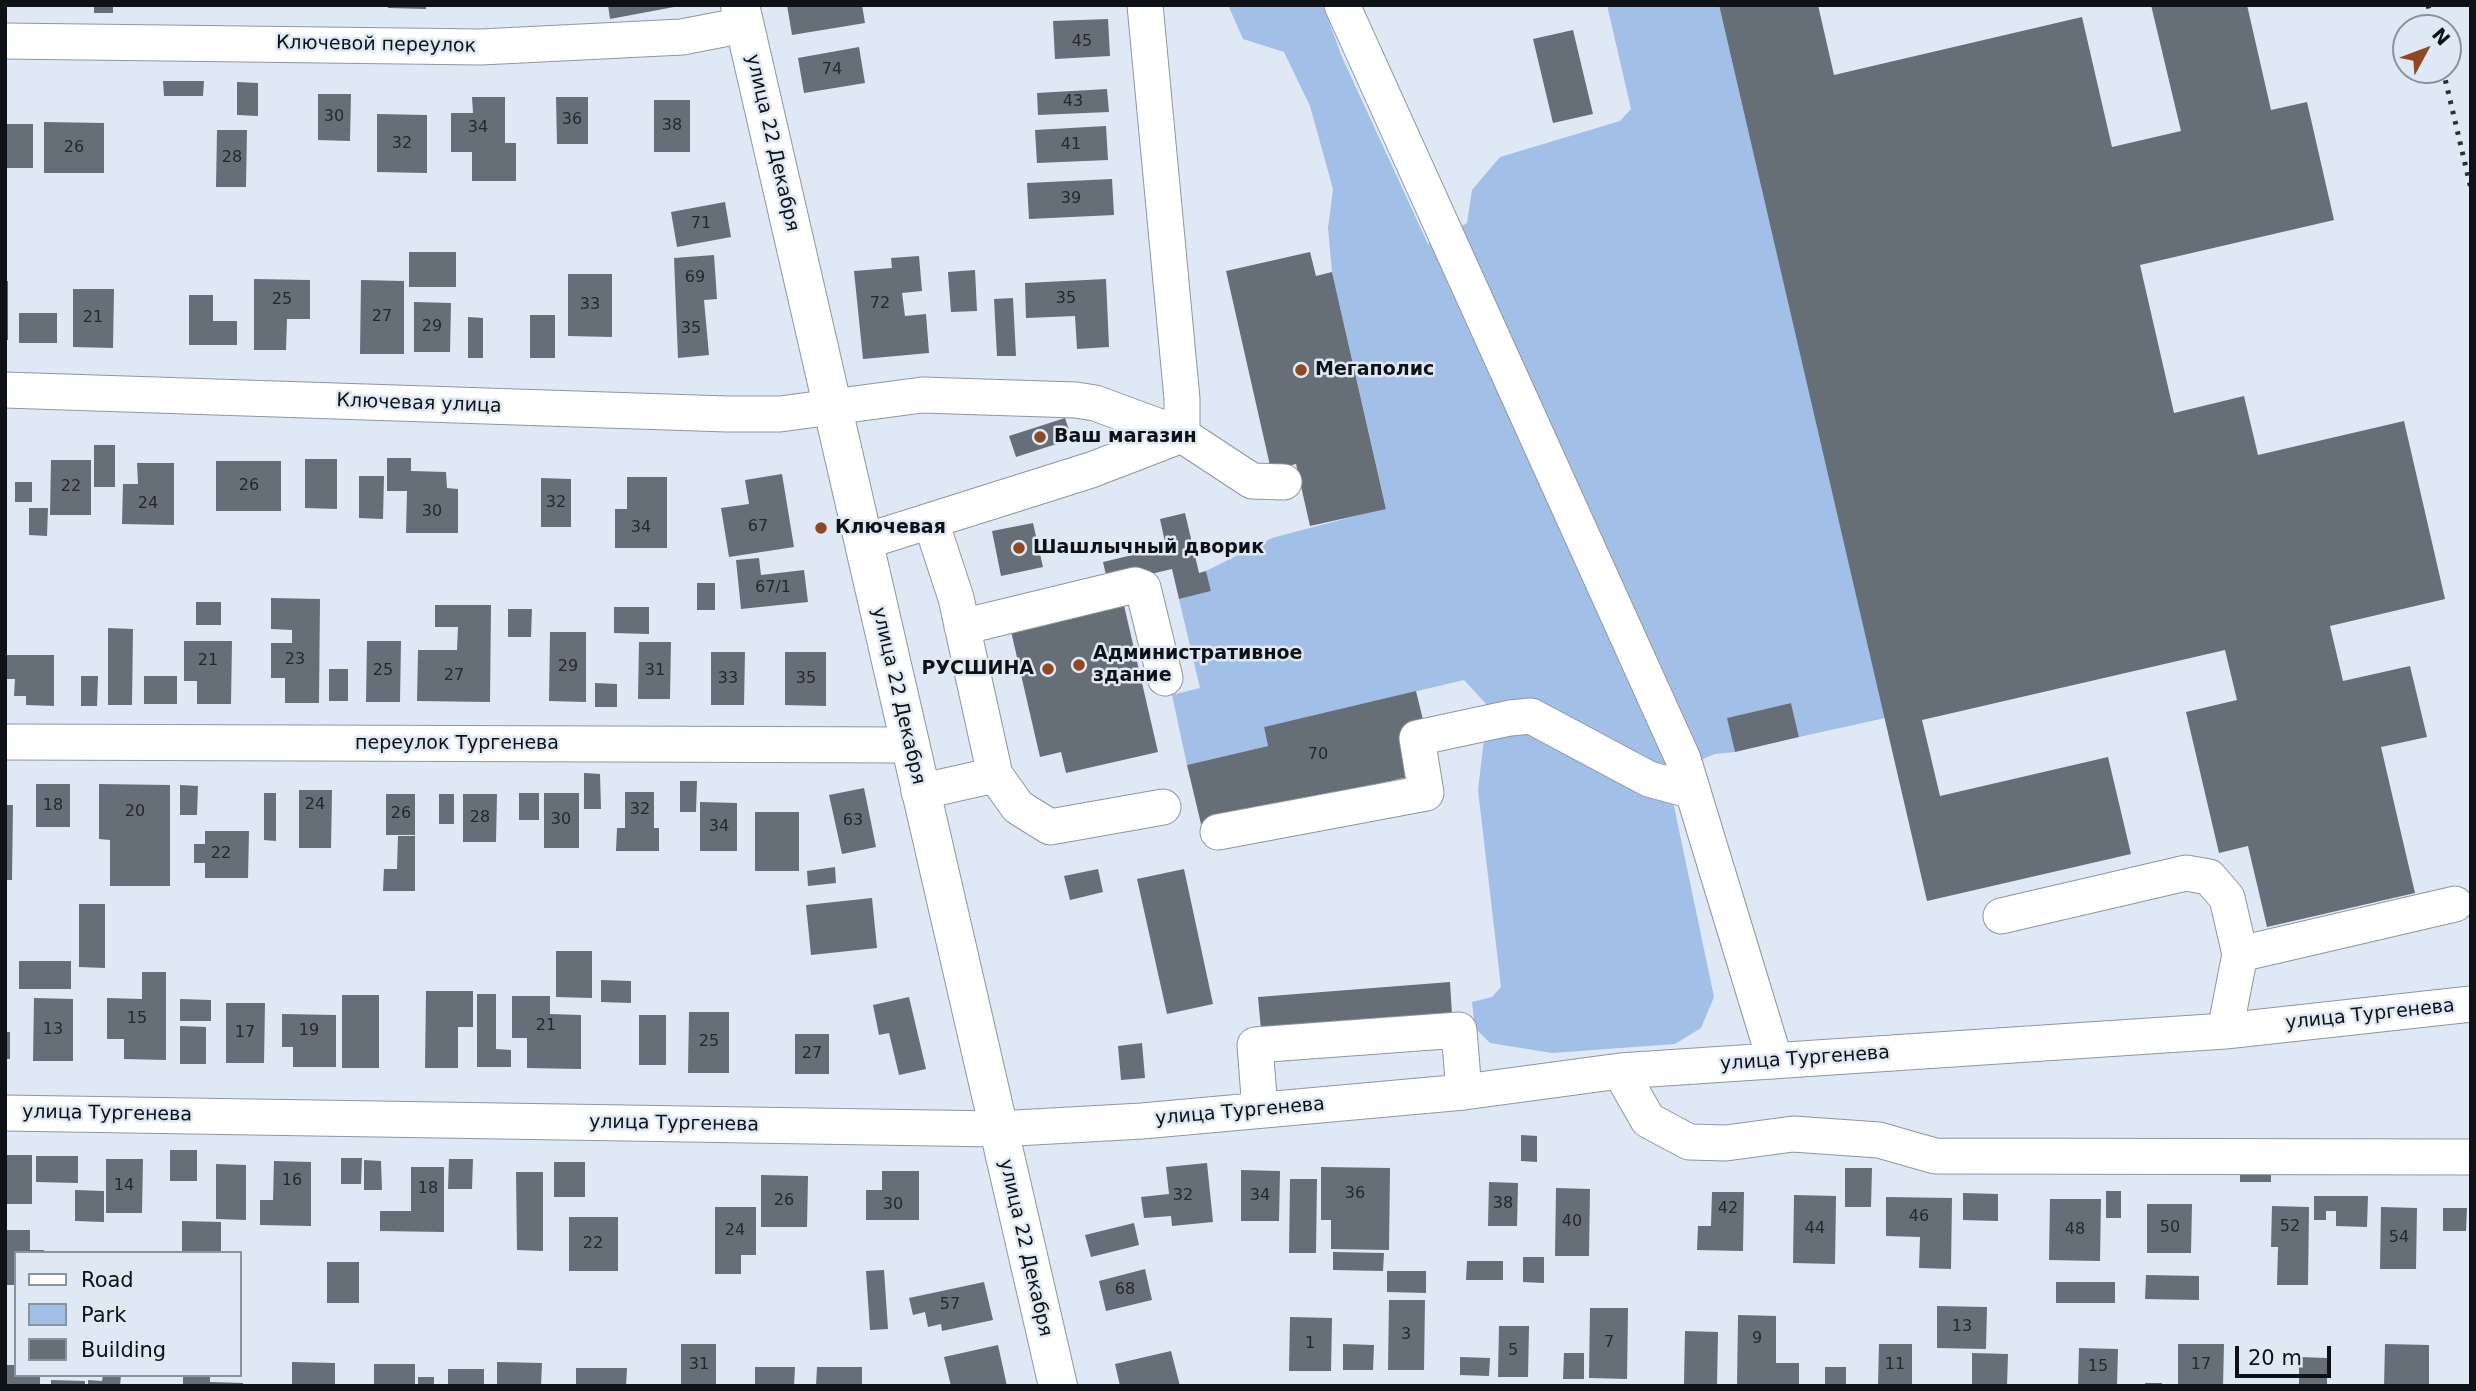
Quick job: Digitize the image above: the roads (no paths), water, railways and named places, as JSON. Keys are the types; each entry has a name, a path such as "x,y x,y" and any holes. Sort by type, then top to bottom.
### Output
{"main road":[{"name":"улица 22 Декабря","path":"742,15 996,1129 1058,1386"}],"street":[{"path":"863,542 1091,470 1182,435 1182,399 1145,5"},
{"path":"1342,5 1683,759 1775,1061"},
{"name":"Ключевой переулок","path":"5,41 481,47 682,37 742,15"},
{"name":"Ключевая улица","path":"5,390 727,414 780,414 950,394 1076,400 1095,403 1182,435 1252,481 1284,482"},
{"path":"931,522 956,598 995,775 1018,807 1050,827 1163,807"},
{"path":"962,627 1135,585 1143,588 1165,678"},
{"path":"1218,832 1426,793 1417,738 1531,716 1649,779 1693,791"},
{"name":"переулок Тургенева","path":"5,742 909,745"},
{"path":"919,792 995,775"},
{"path":"2001,916 2186,873 2209,877 2227,898 2240,954 2225,1031"},
{"path":"2240,954 2455,904"},
{"name":"улица Тургенева","path":"5,1112 996,1129 1464,1092 1620,1072 2225,1031 2471,1004"},
{"path":"1261,1110 1255,1045 1459,1030 1464,1092"},
{"path":"1620,1072 1648,1120 1689,1142 1726,1143 1793,1134 1880,1140 1935,1156 2471,1157"}],"railway":[{"path":"2428,5 2430,14"},
{"path":"2446,84 2471,189"}],"place":[{"name":"Мегаполис","path":"1301,370"},
{"name":"Ваш магазин","path":"1040,437"},
{"name":"Ключевая","path":"821,528"},
{"name":"Шашлычный дворик","path":"1019,548"},
{"name":"Административное здание","path":"1079,665"},
{"name":"РУСШИНА","path":"1048,669"}]}
